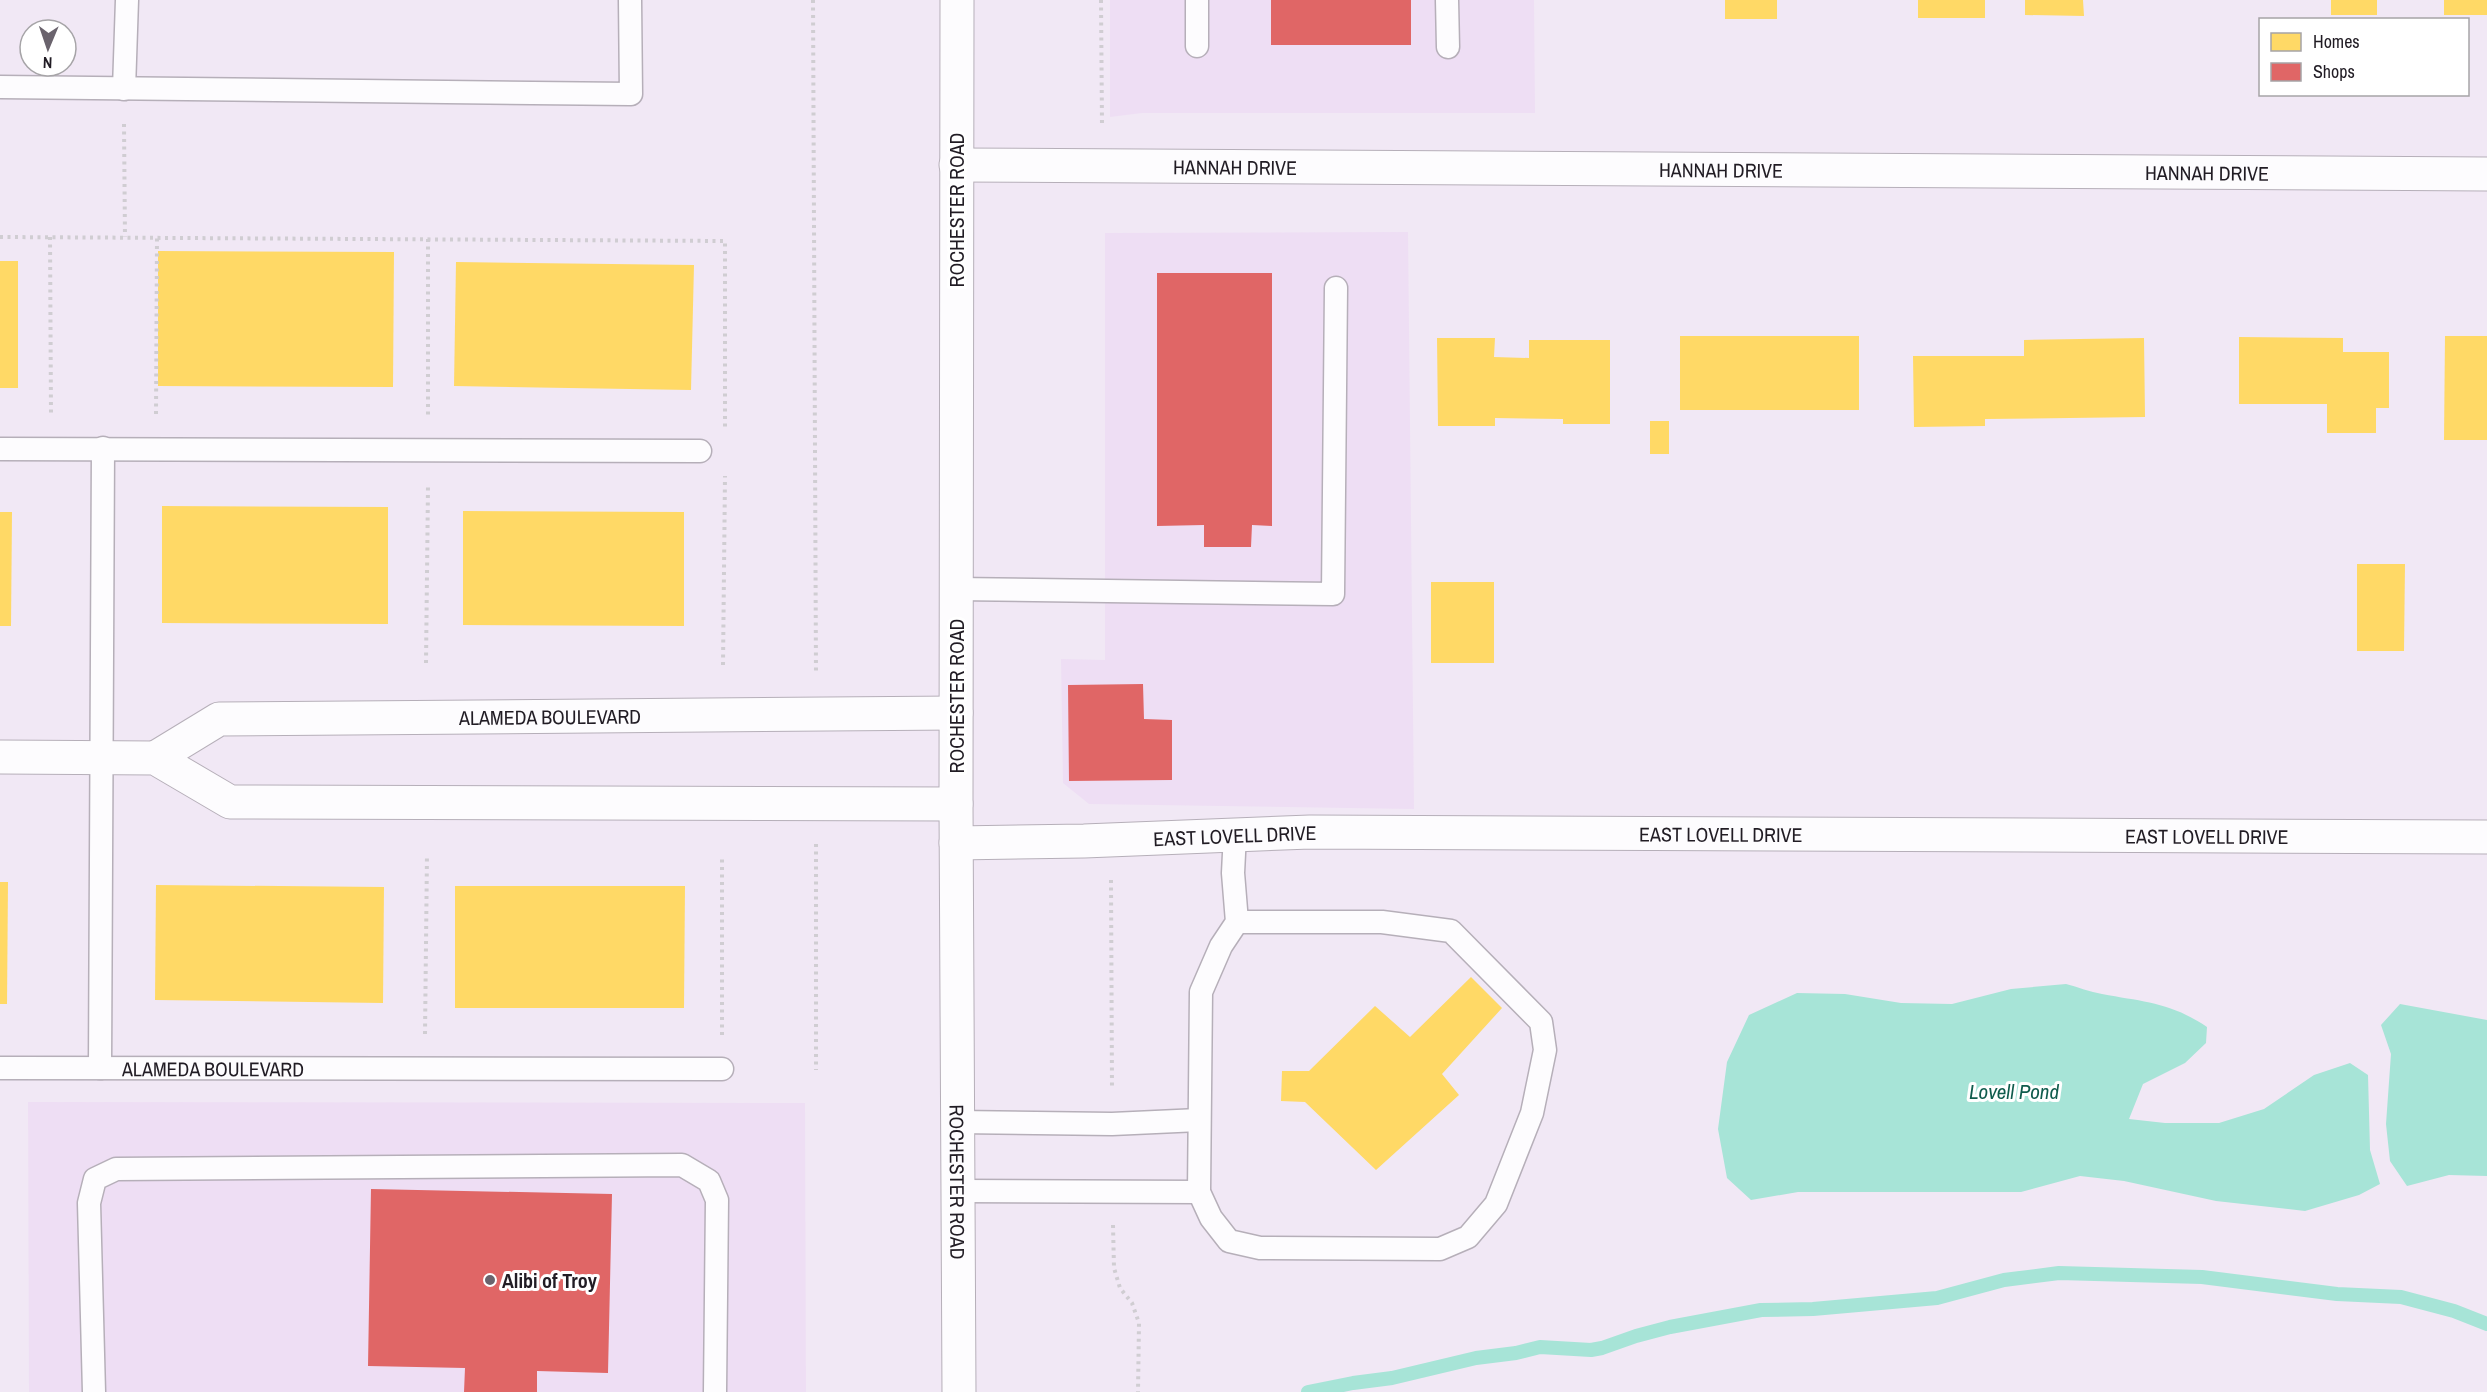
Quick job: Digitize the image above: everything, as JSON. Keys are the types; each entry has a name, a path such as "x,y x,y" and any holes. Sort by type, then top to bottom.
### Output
{"street":[{"name":"ROCHESTER ROAD","path":"957,0 956,843 960,1191 959,1392"},
{"name":"HANNAH DRIVE","path":"956,165 2487,174"},
{"name":"ALAMEDA BOULEVARD","path":"155,758 219,719 956,714"},
{"path":"0,757 155,758 230,802 956,804"},
{"name":"EAST LOVELL DRIVE","path":"956,843 1084,841 1235,834 1424,832 2487,837"}],"lane":[{"path":"124,88 126,0"},
{"path":"0,87 631,94 630,0"},
{"path":"1197,0 1197,46"},
{"path":"1447,0 1448,47"},
{"path":"956,590 1333,594 1336,288"},
{"name":"ALAMEDA BOULEVARD","path":"100,1068 103,448"},
{"path":"0,449 700,451"},
{"path":"1235,834 1233,873 1237,922 1221,946 1202,992 1199,1192 1211,1218 1229,1241 1260,1248 1440,1249 1468,1237 1496,1204 1532,1113 1545,1050 1541,1022 1450,931 1382,922 1237,922"},
{"name":"ALAMEDA BOULEVARD","path":"0,1068 722,1069"},
{"path":"958,1122 1112,1124 1199,1120"},
{"path":"94,1392 89,1203 95,1179 116,1169 681,1165 709,1181 717,1200 715,1392"},
{"path":"960,1191 1199,1192"}],"path":[{"path":"813,0 816,676"},
{"path":"1101,0 1102,132"},
{"path":"124,120 124,237"},
{"path":"0,237 725,241 725,428"},
{"path":"50,237 51,419"},
{"path":"156,419 157,238"},
{"path":"428,239 429,419"},
{"path":"723,665 724,475"},
{"path":"426,663 428,482"},
{"path":"816,837 816,1070"},
{"path":"425,1035 427,854"},
{"path":"722,856 722,1069"},
{"path":"1111,873 1112,1099"},
{"path":"1113,1223 1114,1268 1120,1288 1132,1303 1139,1323 1138,1392"}],"shaded area":[{"path":"1110,0 1534,0 1535,113 1142,113 1110,117"},
{"path":"1408,232 1414,809 1089,804 1063,783 1061,659 1105,660 1105,233"},
{"path":"28,1102 805,1103 806,1392 29,1392"}],"water":[{"name":"Lovell Pond","path":"2066,984 2169,1008 2207,1027 2206,1043 2185,1063 2143,1084 2129,1119 2165,1123 2219,1123 2264,1109 2314,1075 2350,1063 2368,1075 2370,1150 2380,1184 2359,1195 2305,1211 2216,1201 2124,1181 2080,1176 2021,1192 1798,1192 1751,1200 1727,1178 1718,1129 1727,1062 1749,1015 1797,993 1845,994 1901,1003 1952,1004 2011,989"},
{"path":"2400,1004 2487,1020 2487,1176 2449,1175 2407,1186 2390,1161 2386,1124 2391,1054 2381,1025"}],"building: Homes":[{"path":"1725,0 1777,0 1777,19 1725,19"},
{"path":"1918,0 1985,0 1985,18 1918,18"},
{"path":"2025,0 2083,0 2084,16 2025,15"},
{"path":"2331,0 2377,0 2377,15 2331,15"},
{"path":"2444,0 2487,0 2487,15 2444,15"},
{"path":"158,251 394,252 393,387 158,386"},
{"path":"0,261 18,261 18,388 0,388"},
{"path":"456,262 694,265 691,390 454,386"},
{"path":"1680,336 1859,336 1859,410 1680,410"},
{"path":"2445,336 2487,336 2487,440 2444,440"},
{"path":"2239,337 2343,338 2343,352 2389,352 2389,408 2376,408 2376,433 2327,433 2327,404 2239,404"},
{"path":"1437,338 1495,338 1494,357 1529,358 1529,340 1610,340 1610,424 1563,424 1563,419 1495,418 1495,426 1438,426"},
{"path":"2144,338 2145,417 1985,419 1985,426 1914,427 1913,356 2024,356 2024,340"},
{"path":"1650,421 1669,421 1669,454 1650,454"},
{"path":"162,506 388,507 388,624 162,623"},
{"path":"463,511 684,512 684,626 463,625"},
{"path":"0,512 12,512 11,626 0,626"},
{"path":"2357,564 2405,564 2404,651 2357,651"},
{"path":"1431,582 1494,582 1494,663 1431,663"},
{"path":"0,882 8,882 7,1004 0,1004"},
{"path":"156,885 384,887 383,1003 155,1000"},
{"path":"455,886 685,886 684,1008 455,1008"},
{"path":"1471,977 1502,1008 1442,1074 1459,1095 1376,1170 1305,1102 1281,1101 1282,1071 1309,1071 1375,1006 1410,1037"}],"building: Shops":[{"path":"1271,0 1411,0 1411,45 1271,45"},
{"path":"1157,273 1272,273 1272,526 1252,525 1251,547 1204,547 1204,525 1157,526"},
{"path":"1143,684 1144,719 1172,720 1172,780 1069,781 1068,685"},
{"name":"Alibi of Troy","path":"371,1189 612,1194 608,1373 537,1371 537,1392 464,1392 465,1368 368,1366"}],"waterway":[{"path":"1308,1392 1392,1378 1476,1358 1516,1353 1540,1347 1591,1350 1670,1327 1761,1310 1813,1309 1937,1298 2004,1280 2059,1273 2202,1277 2337,1294 2401,1297 2454,1311 2487,1324"}],"place":[{"name":"Alibi of Troy","path":"490,1280"}]}
